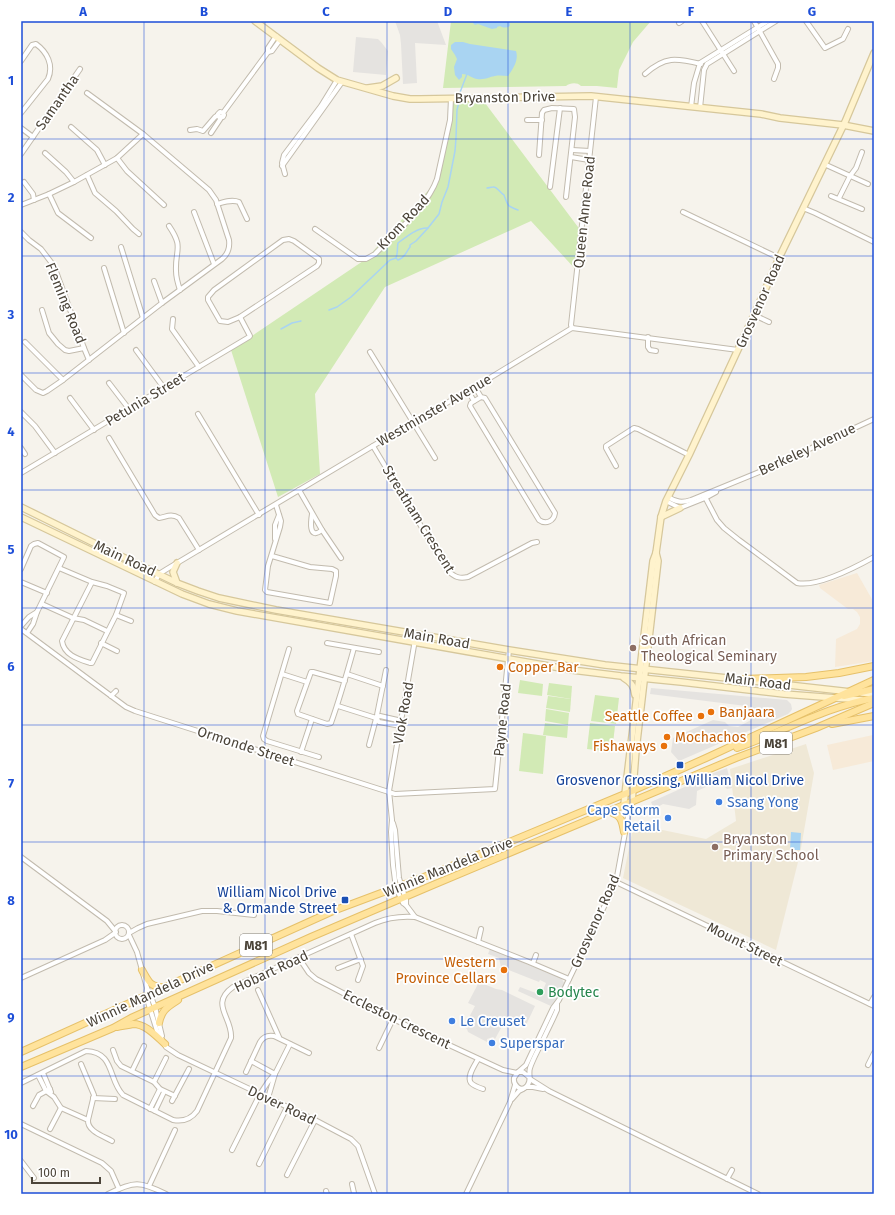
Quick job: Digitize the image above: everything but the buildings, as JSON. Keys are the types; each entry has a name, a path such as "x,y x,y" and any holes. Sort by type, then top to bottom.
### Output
{"main road":[{"name":"Bryanston Drive","path":"255,21 323,72 340,81 393,96 410,99 567,96 596,97 794,117 874,128"},
{"name":"Grosvenor Road","path":"632,802 642,678 658,561 656,553 661,517 667,499 738,350 803,208 844,124 874,53"},
{"path":"364,88 382,86 396,78"},
{"name":"Bryanston Drive","path":"844,124 874,131"},
{"name":"Main Road","path":"21,507 177,583 219,598 416,634 606,665 874,694"},
{"path":"661,517 680,508"},
{"name":"Main Road","path":"21,517 155,582 196,600 237,611 508,659 622,676 784,694 874,702"},
{"path":"176,563 173,572 177,583"},
{"path":"743,679 806,677 839,673 874,666"},
{"path":"622,676 634,687 636,703"},
{"name":"Grosvenor Road","path":"624,805 636,703 642,678"},
{"name":"Winnie Mandela Drive","path":"21,1052 148,993 165,987 333,911 464,861 632,791 874,680"},
{"path":"836,698 874,689"},
{"path":"706,758 756,741 847,705 874,698"},
{"name":"Winnie Mandela Drive","path":"21,1067 113,1028 130,1018 310,937 607,811 736,758 816,728 874,702"},
{"path":"816,728 874,716"},
{"path":"607,811 615,813 620,817 624,832"},
{"path":"142,970 151,984 157,987 165,987"},
{"path":"159,1023 164,1010 189,992"},
{"path":"113,1028 134,1024 140,1025 148,1029 163,1042"}],"street":[{"path":"702,21 734,71"},
{"path":"754,21 778,64 774,79"},
{"path":"691,107 700,63 721,52 768,21"},
{"path":"758,29 776,21"},
{"path":"806,21 825,48 843,39 848,29"},
{"path":"211,133 220,117 223,116 223,113 268,52 268,48 278,38"},
{"path":"21,61 32,45 36,44 45,52 47,56 50,73 48,79 21,113"},
{"path":"700,108 701,88 705,65 721,52"},
{"path":"645,74 657,64 669,59 705,65"},
{"name":"Samantha","path":"21,154 80,70"},
{"path":"285,174 282,166 284,155 340,81"},
{"path":"694,88 701,88"},
{"path":"21,375 36,390 43,393 90,360 162,303 226,256 230,246 217,204 206,187 143,134 87,93"},
{"name":"Queen Anne Road","path":"572,328 596,97"},
{"name":"Krom Road","path":"315,228 358,259 364,260 375,254 422,206 438,179 450,120 451,98"},
{"path":"550,187 560,108"},
{"path":"539,155 542,113 544,110 560,108 574,109 575,117 566,197"},
{"path":"190,130 196,129 203,131 215,117 220,117"},
{"path":"527,120 542,120"},
{"path":"71,127 97,150 105,164"},
{"path":"21,128 33,137"},
{"path":"21,205 74,182 117,158 143,134"},
{"path":"572,150 590,151"},
{"path":"839,198 850,176 856,168 862,152"},
{"path":"45,153 66,172 74,182"},
{"path":"571,157 589,160"},
{"path":"117,158 127,171 164,205"},
{"path":"824,164 868,184"},
{"path":"87,175 95,193 140,234"},
{"path":"24,182 33,194 34,200"},
{"path":"49,194 58,213 91,238"},
{"path":"831,196 839,198 862,209"},
{"path":"217,204 233,200 239,202 247,219"},
{"path":"803,208 874,242"},
{"path":"194,212 214,264"},
{"path":"683,212 780,258"},
{"path":"169,226 176,235 178,242 176,278 180,290"},
{"name":"Fleming Road","path":"21,232 41,249 54,266 84,348 90,360"},
{"path":"289,239 294,241 319,260 319,264 317,266 240,317 228,322 220,321 208,300 210,294 283,240 289,239"},
{"path":"121,248 143,318"},
{"path":"104,268 124,333"},
{"path":"154,282 162,303"},
{"path":"42,310 46,326 58,344 65,350 69,351 84,348"},
{"path":"754,315 769,322"},
{"name":"Petunia Street","path":"21,474 250,337 240,317"},
{"path":"173,319 172,329 199,368"},
{"path":"572,328 738,350"},
{"name":"Westminster Avenue","path":"159,574 572,328"},
{"path":"648,337 648,347 650,350 656,351"},
{"path":"25,342 63,380"},
{"path":"136,350 164,388"},
{"path":"370,352 435,458"},
{"path":"109,383 129,409"},
{"path":"475,387 481,397 485,398 555,513 552,519 548,522 542,522 539,520 470,406 471,403 481,397"},
{"path":"468,391 474,401"},
{"path":"70,398 94,430"},
{"path":"21,412 35,426 56,453"},
{"path":"198,414 258,515"},
{"name":"Berkeley Avenue","path":"680,508 726,485 874,419"},
{"path":"616,466 606,446 634,428 689,454"},
{"path":"109,438 155,515 159,518 169,515 179,518 199,550"},
{"name":"Streatham Crescent","path":"373,446 448,571 455,577 468,577 532,543 537,542"},
{"path":"21,448 26,454"},
{"path":"299,490 312,514 341,558"},
{"path":"704,497 717,520 724,528 797,583 808,583 833,576 874,557"},
{"name":"Berkeley Avenue","path":"667,499 683,502 704,497"},
{"path":"667,499 680,508"},
{"path":"272,556 310,567 332,569 336,571 330,602 266,591 267,569 276,542 276,525 279,514 276,505"},
{"path":"312,514 311,529 316,533 322,530"},
{"path":"21,569 31,546 36,543 64,557 37,612 33,624 27,633"},
{"path":"59,568 92,582 124,593 116,615 91,663 66,652 62,641 92,582"},
{"path":"155,582 159,574"},
{"path":"21,582 47,593"},
{"path":"42,604 107,631"},
{"path":"21,627 29,617 37,612"},
{"path":"116,615 131,621"},
{"name":"Ormonde Street","path":"21,627 111,696 126,707 135,711 397,794 494,789"},
{"name":"Vlok Road","path":"399,887 393,865 391,832 392,820 389,792 416,634"},
{"path":"101,643 117,651"},
{"path":"327,643 379,652"},
{"path":"345,681 313,672 310,673 297,712 300,715 327,724 330,723 338,706 347,674 354,648"},
{"path":"289,649 263,736 267,741 319,757"},
{"name":"Payne Road","path":"494,789 509,650"},
{"path":"369,745 386,670"},
{"path":"282,674 306,682"},
{"path":"347,674 383,686"},
{"path":"111,696 116,691"},
{"path":"338,706 376,718 379,722 401,726"},
{"path":"376,718 380,716 402,720"},
{"path":"301,752 312,719"},
{"name":"Grosvenor Road","path":"518,1073 526,1065 616,882 624,832 632,802"},
{"path":"624,805 629,811"},
{"path":"21,857 107,921 116,932 118,938"},
{"name":"Mount Street","path":"616,882 872,1005"},
{"path":"399,887 403,902 415,917"},
{"path":"124,939 138,928 154,922 202,910 254,915"},
{"name":"Hobart Road","path":"21,1082 43,1073 86,1051 96,1053 107,1061 121,1093 150,1109 177,1121 188,1119 197,1111 231,1038 230,1028 222,1003 225,995 233,987 350,934 390,918 402,916 415,917 533,963 569,979"},
{"path":"107,921 127,928 138,928"},
{"path":"21,978 105,940 116,932 117,928 121,926"},
{"path":"127,928 137,952 148,993 159,1023 163,1042"},
{"path":"478,942 481,929"},
{"path":"350,934 363,967 358,980"},
{"path":"105,940 118,938 124,939 131,944 137,952"},
{"path":"533,963 536,955"},
{"name":"Eccleston Crescent","path":"299,958 309,974 316,979 393,1019 503,1070 518,1073"},
{"path":"338,968 361,959"},
{"path":"258,990 279,1038"},
{"path":"872,1005 874,997"},
{"name":"Grosvenor Road","path":"530,1078 531,1066 557,1010 557,1004"},
{"name":"Dover Road","path":"153,1008 156,1027 163,1042 169,1050 315,1120 347,1136 355,1142 361,1152 375,1194"},
{"path":"378,1048 393,1019"},
{"path":"246,1072 262,1039 271,1036 279,1038 309,1053"},
{"path":"232,1150 260,1094 275,1073 290,1044"},
{"path":"132,1071 144,1046"},
{"path":"113,1050 119,1064 154,1082 164,1092 175,1096"},
{"path":"868,1065 874,1053"},
{"path":"154,1082 166,1058"},
{"path":"478,1058 469,1078 472,1084 483,1089"},
{"path":"251,1061 275,1073"},
{"path":"81,1064 92,1091 93,1098 88,1120 90,1128 112,1141"},
{"path":"172,1101 188,1069"},
{"name":"Eccleston Crescent","path":"503,1070 514,1083"},
{"path":"466,1194 510,1102 518,1073 521,1072 526,1073 530,1078 549,1091 758,1194"},
{"path":"43,1073 48,1090"},
{"path":"268,1098 275,1073"},
{"path":"38,1075 61,1108 88,1120"},
{"path":"510,1102 519,1091 526,1087 530,1082 530,1078"},
{"path":"514,1083 517,1088 521,1089 526,1087 549,1091"},
{"path":"150,1109 160,1089"},
{"path":"34,1106 39,1095 48,1090"},
{"path":"155,1111 164,1092"},
{"path":"93,1098 115,1099"},
{"path":"259,1164 287,1107"},
{"path":"50,1129 61,1108"},
{"path":"287,1175 315,1120"},
{"path":"21,1124 102,1163 111,1171 119,1189"},
{"path":"149,1186 175,1130"},
{"path":"21,1161 34,1178"},
{"path":"727,1179 732,1170"},
{"path":"108,1194 136,1184 149,1186 166,1194"},
{"path":"352,1184 354,1194"}],"shaded area":[{"path":"395,21 437,21 446,45 415,43 417,83 403,84 400,35"},
{"path":"356,37 378,39 381,42 388,51 386,75 353,72"},
{"path":"857,573 874,601 874,661 835,667 836,639 857,629 860,624 860,617 857,612 853,609 848,609 820,588 819,585"},
{"path":"651,688 787,700 791,704 792,709 788,714 679,761 671,752 673,738 713,720 725,722 729,726 738,727 751,720 753,717 752,711 746,706 650,694"},
{"path":"873,735 874,761 833,770 827,745"},
{"name":"Bryanston Primary School","path":"806,744 814,773 800,854 776,950 623,878 632,833 648,827 706,839 736,821 730,769"},
{"path":"727,768 732,788 727,789 719,781 697,791 696,805 689,809 663,804 654,809 651,802 698,781 703,777"},
{"path":"490,949 561,978 565,984 553,1007 518,991 520,987 541,995 546,983 540,980 539,982 501,967 499,958 488,954"},
{"path":"479,982 502,990 535,1006 526,1025 510,1018 506,1019 495,1039 493,1037 487,1039 487,1042 468,1032 464,1027 475,1006 468,1003"}],"green space":[{"path":"451,21 651,21 633,42 619,70 617,88 581,86 574,83 566,86 443,88"},
{"path":"482,99 581,231 577,271 531,221 385,287 315,394 320,474 278,497 231,350 366,259 436,182 451,115 451,100"},
{"path":"520,680 543,684 542,696 518,693"},
{"path":"549,683 572,686 571,699 547,695"},
{"path":"595,695 619,698 616,724 591,721"},
{"path":"548,696 571,699 570,712 546,708"},
{"path":"546,709 569,713 568,725 545,721"},
{"path":"545,723 568,726 567,738 543,735"},
{"path":"590,723 615,726 612,752 587,749"},
{"path":"523,733 546,736 543,774 519,771"}],"water":[{"path":"474,21 510,21 510,26 505,28 500,26 492,29 478,24 475,25 473,23"},
{"path":"455,42 516,51 517,58 514,67 508,76 493,76 480,79 462,74 462,77 459,80 455,75 454,67 457,59 451,49 451,45"},
{"path":"791,832 801,833 800,850 790,850"}],"waterway":[{"path":"459,95 467,74"},
{"path":"329,310 337,307 351,297 390,260 396,258 398,243 408,235 420,229 428,228 439,214 448,187 455,151 457,110 459,102"},
{"path":"487,188 496,188 504,195 508,205 518,210"},
{"path":"396,258 398,260 402,258 410,245 416,241 428,228"},
{"path":"281,329 292,323 301,321"}],"place":[{"name":"South African Theological Seminary","path":"633,648"},
{"name":"Copper Bar","path":"500,667"},
{"name":"Banjaara","path":"711,712"},
{"name":"Seattle Coffee","path":"701,716"},
{"name":"Mochachos","path":"667,737"},
{"name":"Fishaways","path":"664,746"},
{"name":"Grosvenor Crossing, William Nicol Drive","path":"680,765"},
{"name":"Ssang Yong","path":"719,802"},
{"name":"Cape Storm Retail","path":"668,818"},
{"name":"Bryanston Primary School","path":"715,847"},
{"name":"William Nicol Drive & Ormande Street","path":"345,900"},
{"name":"Western Province Cellars","path":"504,970"},
{"name":"Bodytec","path":"540,992"},
{"name":"Le Creuset","path":"452,1021"},
{"name":"Superspar","path":"492,1043"}]}
